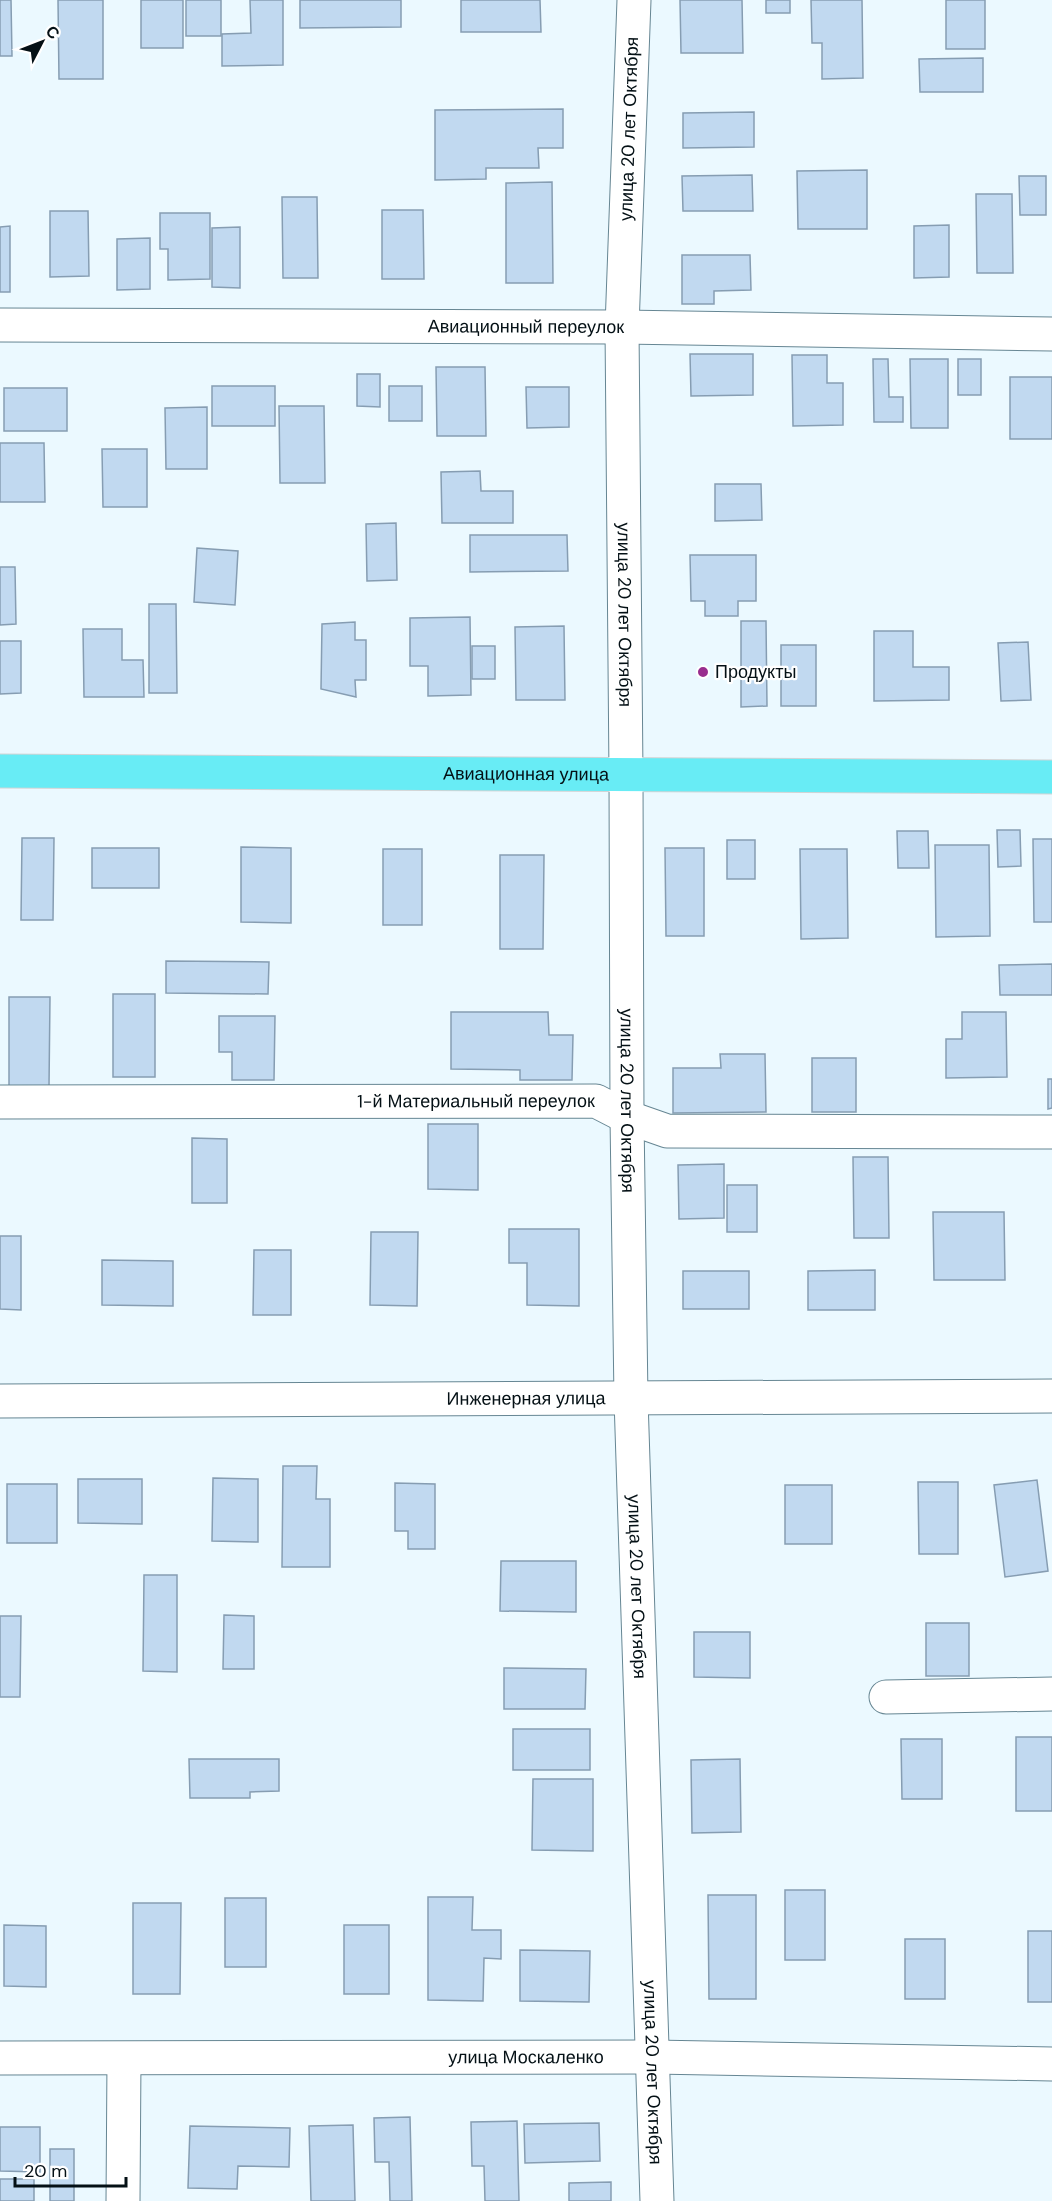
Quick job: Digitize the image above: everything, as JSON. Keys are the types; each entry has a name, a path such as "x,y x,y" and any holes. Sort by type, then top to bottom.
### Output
{"main road":[{"name":"Авиационная улица","path":"0,771 1052,777"}],"street":[{"name":"улица 20 лет Октября","path":"634,0 622,327 627,775 627,1117 631,1399 657,2201"},
{"name":"Авиационный переулок","path":"0,325 622,327 1052,334"},
{"name":"1-й Материальный переулок","path":"0,1102 596,1101 627,1117 667,1131 1052,1132"},
{"name":"Инженерная улица","path":"0,1401 1052,1396"},
{"path":"886,1697 1052,1694"},
{"name":"улица Москаленко","path":"0,2058 653,2057 1052,2064"},
{"path":"123,2201 124,2059"}],"building":[{"path":"0,0 11,0 12,56 0,56"},
{"path":"58,0 103,0 103,79 59,79"},
{"path":"141,0 183,0 183,48 141,48"},
{"path":"186,0 221,0 221,36 186,36"},
{"path":"250,0 283,0 283,65 222,66 222,34 251,33"},
{"path":"300,0 401,0 401,27 300,28"},
{"path":"461,0 540,0 541,32 461,32"},
{"path":"680,0 742,0 743,53 681,53"},
{"path":"766,0 790,0 790,13 766,13"},
{"path":"811,0 862,0 863,78 822,79 822,43 812,43"},
{"path":"946,0 985,0 985,49 946,49"},
{"path":"983,58 983,92 920,92 919,59"},
{"path":"563,109 563,148 538,148 539,168 486,168 486,179 435,180 435,110"},
{"path":"754,112 754,147 683,148 683,113"},
{"path":"867,170 867,229 798,229 797,171"},
{"path":"752,175 753,211 683,211 682,176"},
{"path":"1019,176 1046,176 1046,215 1020,215"},
{"path":"552,182 553,283 506,283 506,183"},
{"path":"976,194 1012,194 1013,273 977,273"},
{"path":"282,197 317,197 318,278 283,278"},
{"path":"382,210 423,210 424,279 382,279"},
{"path":"50,211 88,211 89,276 50,277"},
{"path":"160,213 210,213 210,279 168,280 168,249 160,249"},
{"path":"949,225 949,277 914,278 914,226"},
{"path":"10,226 10,292 0,292 0,227"},
{"path":"240,227 240,288 212,287 212,228"},
{"path":"150,238 150,289 117,290 117,239"},
{"path":"682,255 750,255 751,290 714,291 714,304 682,304"},
{"path":"690,354 753,354 753,395 691,396"},
{"path":"792,355 827,355 827,383 843,383 843,425 793,426"},
{"path":"873,359 888,359 889,397 903,397 903,422 874,422"},
{"path":"910,359 948,359 948,428 911,428"},
{"path":"958,359 981,359 981,395 958,395"},
{"path":"436,367 485,367 486,436 437,436"},
{"path":"357,374 380,374 380,407 357,406"},
{"path":"1010,377 1052,377 1052,439 1010,439"},
{"path":"212,386 275,386 275,426 212,426"},
{"path":"389,386 422,386 422,421 389,421"},
{"path":"526,387 569,387 569,427 527,428"},
{"path":"4,388 67,388 67,431 4,431"},
{"path":"279,406 324,406 325,483 280,483"},
{"path":"207,407 207,469 166,469 165,408"},
{"path":"0,443 44,443 45,502 0,502"},
{"path":"102,449 147,449 147,507 103,507"},
{"path":"480,471 481,491 513,491 513,523 442,523 441,472"},
{"path":"715,484 761,484 762,520 715,521"},
{"path":"396,523 397,580 367,581 366,524"},
{"path":"470,535 567,535 568,571 470,572"},
{"path":"197,548 238,551 235,605 194,602"},
{"path":"690,555 756,555 756,601 738,601 738,616 705,616 705,601 691,601"},
{"path":"0,567 15,567 16,624 0,625"},
{"path":"149,604 176,604 177,693 149,693"},
{"path":"470,617 471,695 428,696 428,666 410,666 410,618"},
{"path":"741,621 766,621 767,706 741,707"},
{"path":"355,622 355,640 366,640 366,680 355,680 356,697 321,689 322,624"},
{"path":"564,626 565,700 516,700 515,627"},
{"path":"83,629 122,629 122,660 143,660 144,697 84,697"},
{"path":"874,631 913,631 913,667 949,667 949,700 874,701"},
{"path":"0,641 21,641 21,693 0,694"},
{"path":"1028,642 1031,700 1001,701 998,643"},
{"path":"781,645 816,645 816,706 781,706"},
{"path":"472,646 495,646 495,679 472,679"},
{"path":"997,830 1020,830 1021,866 998,867"},
{"path":"897,831 928,831 929,868 898,868"},
{"path":"22,838 54,838 53,920 21,920"},
{"path":"1033,839 1052,839 1052,922 1034,922"},
{"path":"727,840 755,840 755,879 727,879"},
{"path":"935,845 989,845 990,936 936,937"},
{"path":"241,847 291,848 291,923 241,922"},
{"path":"92,848 159,848 159,888 92,888"},
{"path":"665,848 704,848 704,936 666,936"},
{"path":"383,849 422,849 422,925 383,925"},
{"path":"800,849 847,849 848,938 801,939"},
{"path":"500,855 544,855 543,949 500,949"},
{"path":"166,961 269,962 268,994 166,993"},
{"path":"1052,964 1052,995 1000,995 999,965"},
{"path":"113,994 155,994 155,1077 113,1077"},
{"path":"9,997 50,997 49,1087 9,1087"},
{"path":"451,1012 548,1012 549,1035 573,1035 572,1080 520,1080 520,1070 451,1069"},
{"path":"962,1012 1006,1012 1007,1077 946,1078 946,1039 962,1039"},
{"path":"219,1016 275,1016 274,1080 232,1080 232,1052 219,1052"},
{"path":"720,1054 765,1054 766,1112 673,1113 673,1068 721,1068"},
{"path":"812,1058 856,1058 856,1112 812,1112"},
{"path":"1048,1079 1052,1079 1052,1108 1048,1109"},
{"path":"428,1124 478,1124 478,1190 428,1189"},
{"path":"192,1138 227,1139 227,1203 192,1203"},
{"path":"853,1157 888,1157 889,1238 854,1238"},
{"path":"724,1164 724,1218 679,1219 678,1165"},
{"path":"727,1185 757,1185 757,1232 727,1232"},
{"path":"933,1212 1004,1212 1005,1280 934,1280"},
{"path":"509,1229 579,1229 579,1306 527,1305 527,1263 509,1263"},
{"path":"371,1232 418,1232 417,1306 370,1305"},
{"path":"0,1236 21,1236 21,1310 0,1309"},
{"path":"254,1250 291,1250 291,1315 253,1315"},
{"path":"102,1260 173,1261 173,1306 102,1305"},
{"path":"875,1270 875,1310 808,1310 808,1271"},
{"path":"683,1271 749,1271 749,1309 683,1309"},
{"path":"283,1466 317,1466 316,1499 330,1499 330,1567 282,1567"},
{"path":"213,1478 258,1479 258,1542 212,1541"},
{"path":"78,1479 142,1479 142,1524 78,1523"},
{"path":"1037,1480 1048,1571 1005,1577 994,1485"},
{"path":"918,1482 958,1482 958,1554 919,1554"},
{"path":"395,1483 435,1484 435,1549 408,1549 408,1531 395,1531"},
{"path":"7,1484 57,1484 57,1543 7,1543"},
{"path":"785,1485 832,1485 832,1544 785,1544"},
{"path":"501,1561 576,1561 576,1612 500,1611"},
{"path":"144,1575 177,1575 177,1672 143,1671"},
{"path":"224,1615 254,1616 254,1669 223,1669"},
{"path":"0,1616 21,1616 20,1697 0,1697"},
{"path":"926,1623 969,1623 969,1676 926,1676"},
{"path":"694,1632 750,1632 750,1678 694,1677"},
{"path":"504,1668 586,1669 585,1709 504,1709"},
{"path":"513,1729 590,1729 590,1770 513,1770"},
{"path":"1016,1737 1052,1737 1052,1811 1016,1811"},
{"path":"901,1739 942,1739 942,1799 902,1799"},
{"path":"189,1759 279,1759 279,1791 250,1792 250,1798 190,1798"},
{"path":"740,1759 741,1832 692,1833 691,1760"},
{"path":"533,1779 593,1779 593,1851 532,1850"},
{"path":"785,1890 825,1890 825,1960 785,1960"},
{"path":"708,1895 756,1895 756,1999 709,1999"},
{"path":"428,1897 473,1897 472,1930 501,1930 501,1959 484,1958 483,2001 428,2000"},
{"path":"225,1898 266,1898 266,1967 225,1967"},
{"path":"133,1903 181,1903 180,1994 133,1994"},
{"path":"4,1925 46,1926 46,1987 4,1986"},
{"path":"344,1925 389,1925 389,1994 344,1994"},
{"path":"1028,1931 1052,1931 1052,2002 1028,2002"},
{"path":"905,1939 945,1939 945,1999 905,1999"},
{"path":"520,1950 590,1951 589,2002 520,2001"},
{"path":"410,2117 412,2201 390,2201 389,2162 375,2162 374,2118"},
{"path":"517,2121 519,2201 485,2201 484,2166 472,2166 471,2122"},
{"path":"599,2123 600,2161 525,2163 524,2124"},
{"path":"353,2125 355,2201 311,2201 309,2126"},
{"path":"190,2126 290,2128 289,2167 238,2166 237,2189 188,2188"},
{"path":"0,2127 40,2127 40,2172 0,2171"},
{"path":"50,2149 74,2149 74,2201 50,2201"},
{"path":"0,2179 34,2179 34,2201 0,2201"},
{"path":"611,2182 611,2201 569,2201 569,2183"}],"place":[{"name":"Продукты","path":"703,672"}]}
